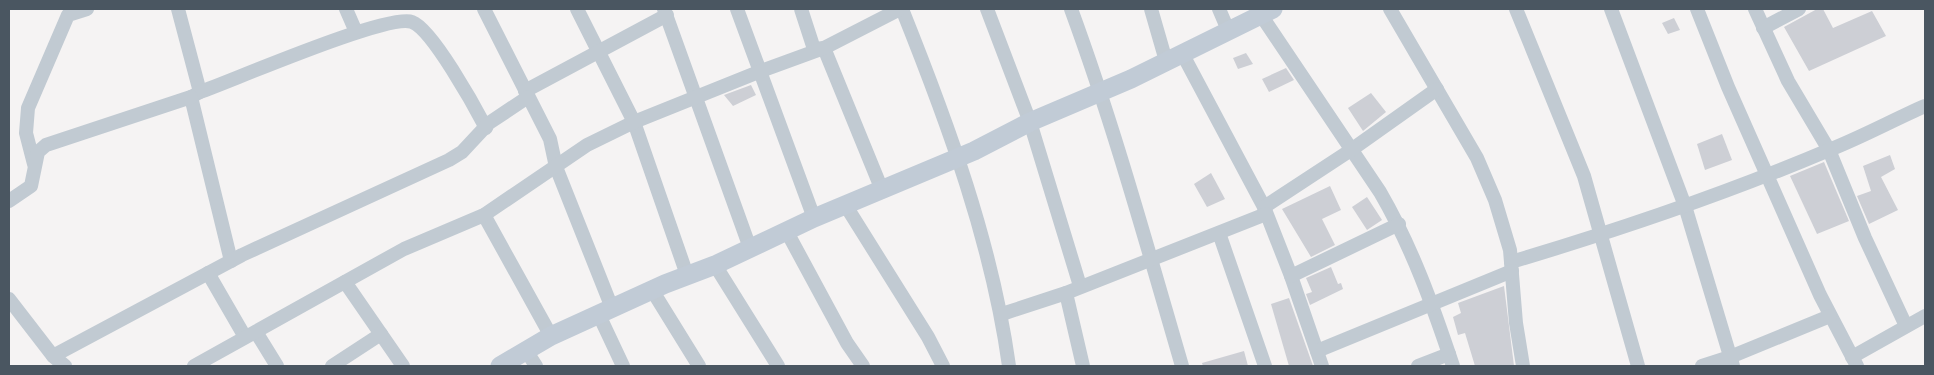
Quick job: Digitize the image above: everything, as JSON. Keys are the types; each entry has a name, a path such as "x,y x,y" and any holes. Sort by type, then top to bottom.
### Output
{"street":[{"path":"34,165 26,133 28,108 68,15 87,9"},
{"path":"178,9 231,261"},
{"path":"346,9 356,32"},
{"path":"484,9 550,139 556,167 623,366"},
{"path":"577,9 634,122 687,275"},
{"path":"737,9 814,218"},
{"path":"801,9 814,49 824,48"},
{"path":"194,366 404,249 484,215 577,151 634,122 761,70 824,48 901,9 957,158 995,282 1002,314 1009,366"},
{"path":"987,9 1030,122 1080,286"},
{"path":"1071,9 1102,92 1182,366"},
{"path":"1151,9 1174,57 1265,211 1291,276 1322,366"},
{"path":"1220,9 1228,30"},
{"path":"1390,9 1477,158 1491,192 1510,250 1523,366"},
{"path":"1516,9 1584,176 1638,366"},
{"path":"1611,9 1685,206 1732,362"},
{"path":"1697,9 1728,87 1830,316 1854,362 1906,326 1925,316"},
{"path":"1755,9 1788,81 1829,150 1865,238 1906,326"},
{"path":"1763,28 1799,9"},
{"path":"53,356 231,261 449,160 462,152 486,128 527,94 666,12 695,98 750,248"},
{"path":"500,366 531,359 550,336 652,290 715,265 814,218 957,158 1030,122 1102,92 1267,12 1351,150 1399,224 1431,303 1451,360 1418,366"},
{"path":"9,201 31,186 38,152 46,145 196,95 356,32 398,20 412,22 422,28 461,85 486,128"},
{"path":"824,48 882,190"},
{"path":"1002,314 1066,292 1219,233 1265,211 1437,89"},
{"path":"1317,351 1511,267 1685,206 1768,174 1829,150 1925,106"},
{"path":"846,206 928,337 942,366"},
{"path":"484,215 550,336"},
{"path":"1291,276 1399,224"},
{"path":"787,232 847,343 863,366"},
{"path":"1219,233 1266,366"},
{"path":"715,265 778,366"},
{"path":"208,273 251,335 277,366"},
{"path":"345,282 403,366"},
{"path":"652,290 699,366"},
{"path":"1066,292 1083,366"},
{"path":"9,299 53,356 65,366"},
{"path":"1702,366 1732,362 1830,316"},
{"path":"332,366 381,334"}],"building":[{"path":"1817,9 1823,9 1833,28 1872,11 1886,36 1809,71 1784,27"},
{"path":"1674,18 1680,30 1668,34 1662,23"},
{"path":"1246,53 1253,64 1238,69 1233,58"},
{"path":"1286,68 1294,80 1269,92 1262,79"},
{"path":"751,85 756,95 733,106 724,95"},
{"path":"1371,93 1386,112 1363,131 1348,108"},
{"path":"1722,134 1732,160 1705,170 1697,144"},
{"path":"1890,155 1895,169 1881,177 1898,210 1869,224 1857,196 1871,191 1863,166"},
{"path":"1824,162 1849,221 1817,234 1790,176"},
{"path":"1211,173 1225,199 1207,207 1194,184"},
{"path":"1330,186 1341,210 1322,219 1335,245 1311,257 1282,209"},
{"path":"1367,197 1382,220 1367,230 1352,207"},
{"path":"1331,267 1338,284 1341,283 1343,289 1310,305 1306,294 1312,292 1306,278"},
{"path":"1504,286 1514,366 1475,366 1465,333 1458,335 1453,317 1461,313 1458,303"},
{"path":"1289,298 1313,366 1289,366 1271,304"},
{"path":"1244,351 1248,366 1203,366 1202,363"}]}
